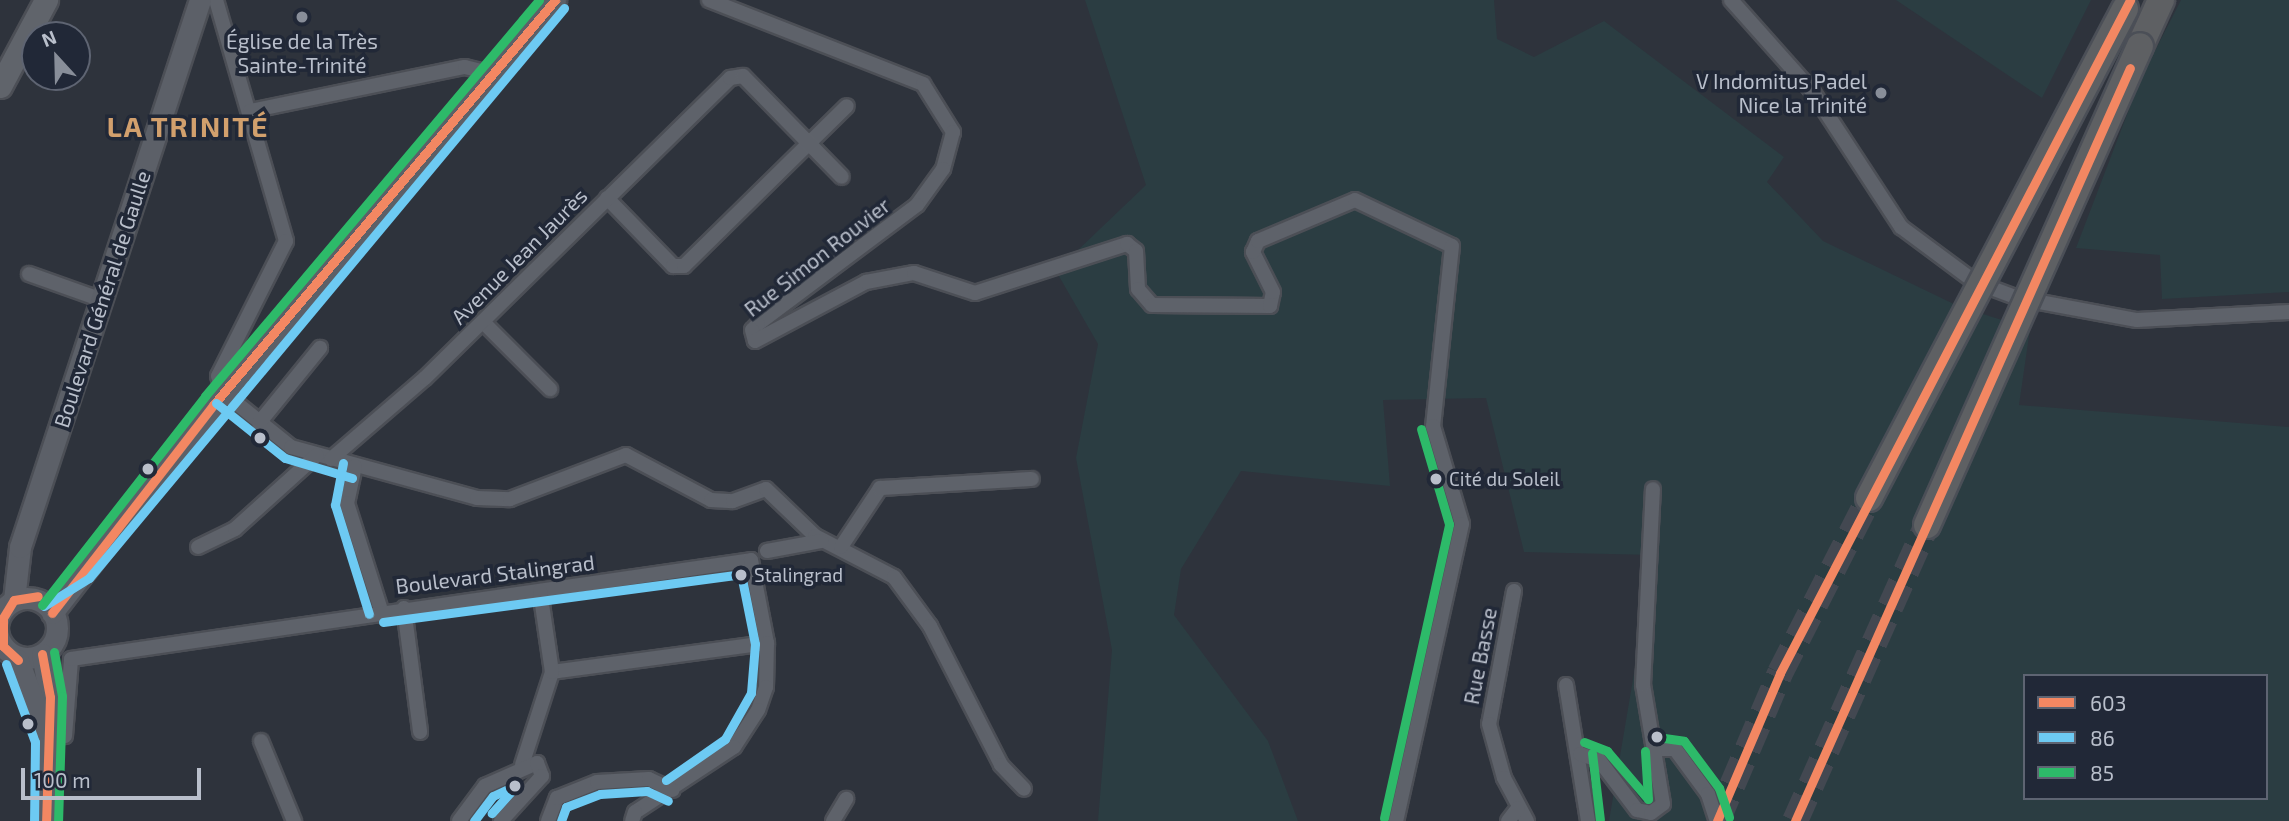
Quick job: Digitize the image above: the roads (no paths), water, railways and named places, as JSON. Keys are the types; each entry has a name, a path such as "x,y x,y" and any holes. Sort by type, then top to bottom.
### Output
{"highway":[{"path":"1927,525 2161,0"},
{"path":"1869,498 2128,5"}],"main road":[{"path":"0,86 46,0"},
{"name":"Boulevard Général de Gaulle","path":"14,600 20,547 200,0"},
{"path":"46,821 50,697 42,654 53,633 52,613 80,570 223,393 555,0"},
{"path":"47,740 4,641 14,600 38,596 80,570"},
{"path":"38,596 52,613"},
{"path":"4,641 42,654"}],"street":[{"path":"216,0 286,241 218,376 223,393 291,447 355,466 498,500 632,456 680,489 711,500 733,501 766,489 822,541 841,547 891,573 930,626 1001,765 1024,789"},
{"path":"1731,0 1812,92 1901,227 1975,282 2018,298 2137,320 2289,312"},
{"name":"Rue Simon Rouvier","path":"716,2 923,84 937,98 954,141 917,205 758,324 752,330 755,341 866,282 914,273 975,293 1127,244 1136,251 1138,289 1152,305 1270,306 1273,292 1253,252 1258,241 1356,200 1452,246 1433,426 1462,524 1396,821"},
{"path":"250,111 465,67 493,74"},
{"name":"Avenue Jean Jaurès","path":"198,547 235,529 483,322 730,78 743,76 809,142"},
{"path":"607,198 673,266 684,266 848,106"},
{"path":"809,142 842,177"},
{"path":"29,274 102,300"},
{"path":"483,322 550,389"},
{"path":"259,423 320,348"},
{"path":"355,466 347,503 381,610"},
{"path":"841,547 880,488 1032,479"},
{"path":"1580,754 1599,760 1632,804 1651,813 1665,800 1643,685 1653,489"},
{"path":"768,551 822,541"},
{"name":"Boulevard Stalingrad","path":"47,740 65,736 71,659 381,610 540,591 747,558 754,565 767,643 766,687 745,733 718,762 635,812 632,821"},
{"path":"522,765 552,672 540,591"},
{"name":"Rue Basse","path":"1514,591 1489,724 1518,808 1527,821"},
{"path":"404,608 419,732"},
{"path":"552,672 767,643"},
{"path":"1566,685 1565,703 1580,754 1588,821"},
{"path":"261,741 294,821"},
{"path":"1657,749 1675,749 1708,794 1717,821"},
{"path":"458,821 473,796 522,765 537,763 542,776 501,821"},
{"path":"548,821 551,803 587,784 649,779 673,790"},
{"path":"833,821 846,799"},
{"path":"1508,821 1518,808"}],"tunnel":[{"path":"1717,821 1780,673 1869,498"},
{"path":"1795,821 1927,525"}],"place":[{"name":"Église de la Très Sainte-Trinité","path":"302,17"},
{"name":"V Indomitus Padel Nice la Trinité","path":"1881,93"},
{"name":"Cité du Soleil","path":"1436,479"},
{"name":"Stalingrad","path":"741,575"}],"district":[{"name":"LA TRINITÉ","path":"188,126"}]}
